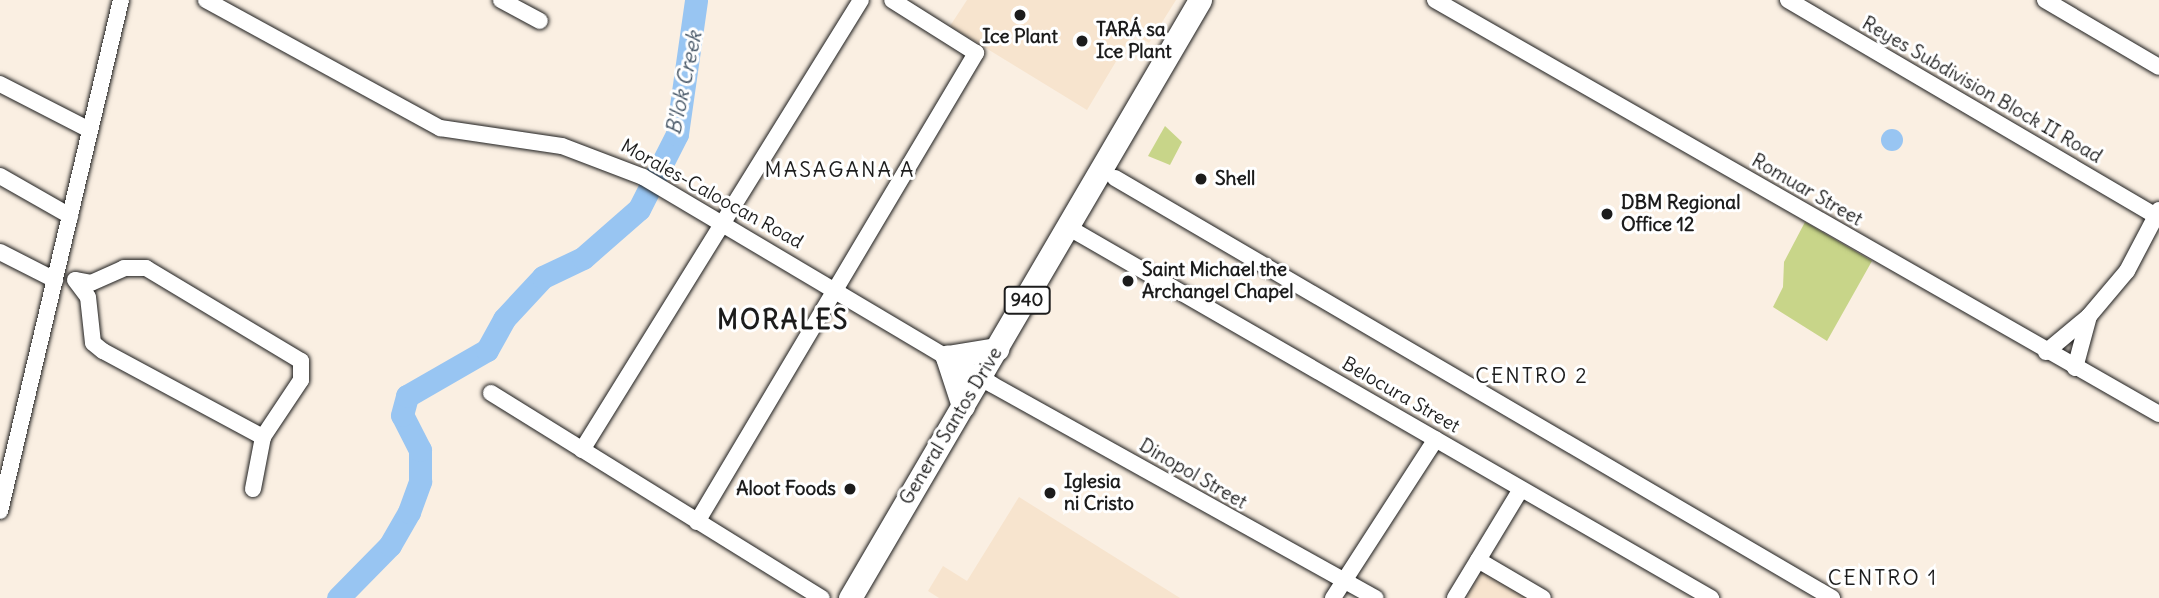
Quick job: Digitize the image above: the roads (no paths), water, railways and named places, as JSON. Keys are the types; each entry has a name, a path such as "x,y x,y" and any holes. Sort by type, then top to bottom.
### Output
{"highway":[{"name":"General Santos Drive","path":"865,598 985,381 1077,232 1200,0"},
{"name":"General Santos Drive","path":"850,598 963,406 985,381 997,349 1115,178 1215,0"},
{"path":"963,406 947,357 997,349"}],"street":[{"path":"0,511 121,0"},
{"name":"Morales-Caloocan Road","path":"206,0 440,128 562,146 643,177 722,220 985,381"},
{"path":"501,0 540,21"},
{"path":"582,450 722,220 861,0"},
{"path":"697,523 976,53 892,0"},
{"name":"Romuar Street","path":"1435,0 1457,5 2046,352 2159,414"},
{"name":"Reyes Subdivision Block II Road","path":"1788,0 2157,213"},
{"path":"2045,0 2159,68"},
{"path":"0,84 90,130"},
{"path":"0,176 70,216"},
{"path":"1115,178 1832,598"},
{"path":"2046,352 2089,316 2127,271 2157,213"},
{"name":"Belocura Street","path":"1077,232 1711,598"},
{"path":"0,252 56,275 91,284 124,268 146,268 290,351 301,361 301,380 262,437 253,489"},
{"path":"76,280 88,297 93,343 103,351 262,437"},
{"path":"2075,368 2089,316"},
{"name":"Dinopol Street","path":"985,381 1375,598"},
{"path":"491,393 822,598"},
{"path":"1333,598 1436,439"},
{"path":"1455,598 1521,489"},
{"path":"1478,560 1543,598"}],"water":[{"path":"1892,129 1900,132 1903,140 1900,148 1892,151 1884,148 1881,140 1884,132"}],"waterway":[{"name":"B'lok Creek","path":"338,598 390,545 409,512 420,481 420,450 402,415 407,396 487,350 504,319 543,277 583,258 639,209 677,134 696,0"}],"place":[{"name":"Ice Plant","path":"1020,15"},
{"name":"TARÁ sa Ice Plant","path":"1082,41"},
{"name":"Shell","path":"1201,179"},
{"name":"DBM Regional Office 12","path":"1607,214"},
{"name":"Saint Michael the Archangel Chapel","path":"1128,281"},
{"name":"Aloot Foods","path":"850,489"},
{"name":"Iglesia ni Cristo","path":"1050,493"}],"district":[{"name":"MASAGANA A","path":"840,170"},
{"name":"MORALES","path":"783,320"},
{"name":"CENTRO 2","path":"1532,376"},
{"name":"CENTRO 1","path":"1883,578"}]}
